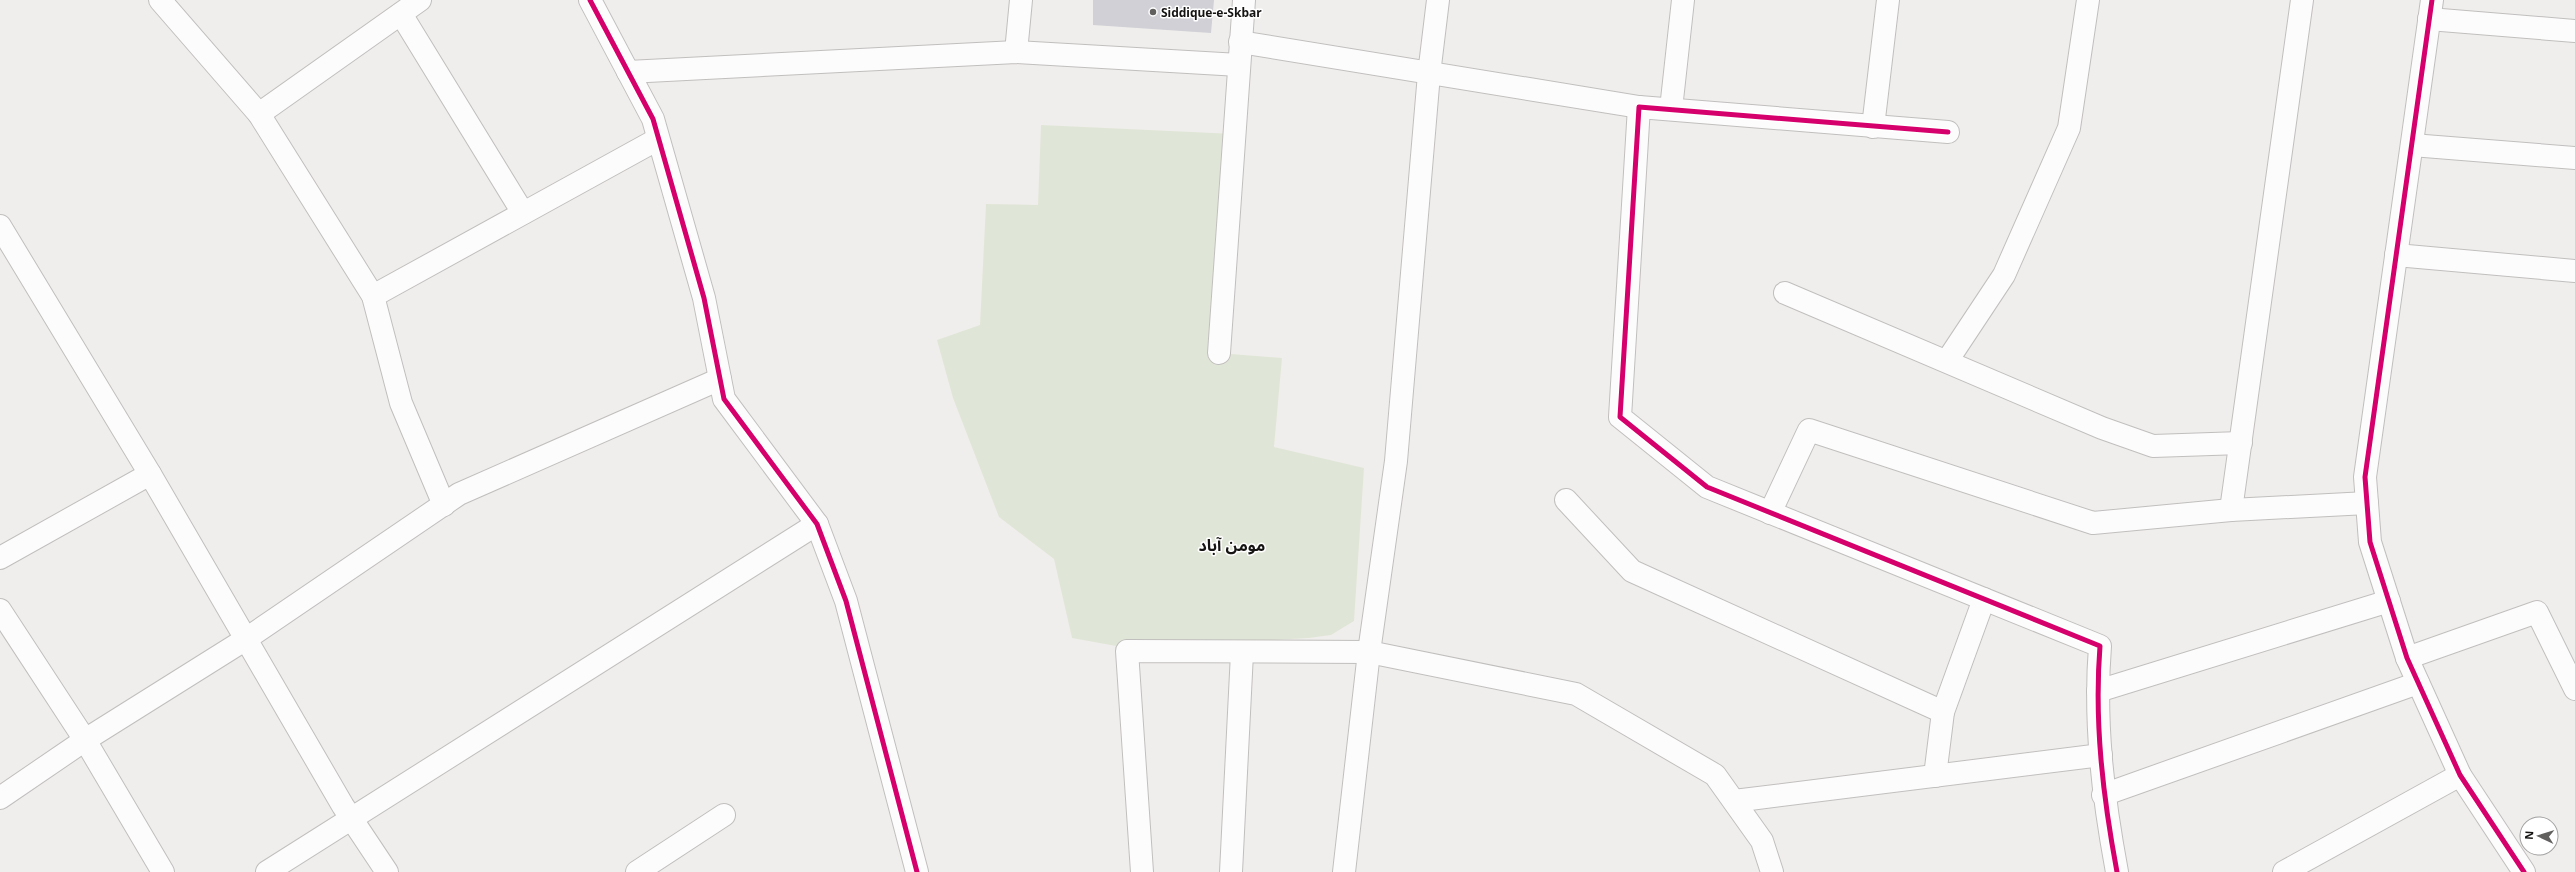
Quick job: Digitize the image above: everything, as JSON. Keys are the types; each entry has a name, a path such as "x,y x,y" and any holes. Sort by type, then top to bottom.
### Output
{"street":[{"path":"160,0 259,114 373,296 401,403 444,505"},
{"path":"259,114 420,0"},
{"path":"590,0 652,120 704,298 724,399 817,524 846,601 917,872"},
{"path":"1016,52 1020,0"},
{"path":"1219,353 1244,0"},
{"path":"1344,872 1368,652 1396,461 1429,74 1438,0"},
{"path":"1671,109 1683,0"},
{"path":"1873,127 1888,0"},
{"path":"1947,361 2004,275 2069,128 2088,0"},
{"path":"2231,510 2302,0"},
{"path":"2524,872 2460,774 2407,658 2370,542 2366,477 2430,9 2575,31"},
{"path":"401,14 523,213"},
{"path":"1240,42 1639,107 1948,132"},
{"path":"628,72 1016,52 1239,65"},
{"path":"1639,107 1620,417 1706,487 2100,646 2098,691 2103,795 2117,872"},
{"path":"373,296 658,138"},
{"path":"2412,145 2575,158"},
{"path":"0,226 150,474 351,819 387,872"},
{"path":"2396,255 2575,271"},
{"path":"1785,293 2102,428 2153,446 2241,443"},
{"path":"0,798 85,740 246,639 459,494 720,379"},
{"path":"1770,513 1809,430 2093,523 2231,510 2367,503"},
{"path":"0,558 150,474"},
{"path":"1566,500 1632,571 1943,712"},
{"path":"267,872 817,524"},
{"path":"1935,776 1943,712 1984,599"},
{"path":"2098,691 2389,601"},
{"path":"0,610 85,740 162,872"},
{"path":"2407,658 2537,612 2575,688"},
{"path":"1142,872 1126,651 1242,653 1368,652 1576,694 1715,775 1762,841 1772,872"},
{"path":"1231,872 1242,653"},
{"path":"2103,795 2418,683"},
{"path":"1734,801 2101,755"},
{"path":"2284,872 2460,774"},
{"path":"637,872 724,815"}],"green space":[{"path":"1041,125 1235,134 1218,353 1282,358 1274,447 1364,468 1354,621 1331,635 1309,638 1127,648 1072,638 1054,559 999,517 953,398 937,340 980,325 986,204 1038,205"}],"building":[{"name":"Siddique-e-Skbar","path":"1093,0 1214,0 1211,33 1093,25"}],"cycle path":[{"path":"590,0 653,119 704,298 724,399 817,524 846,601 917,872"},
{"path":"2432,0 2365,477 2370,542 2407,658 2460,775 2524,872"},
{"path":"1948,132 1639,107 1620,417 1707,487 2100,646 2098,703 2101,759 2117,872"}],"place":[{"name":"Siddique-e-Skbar","path":"1153,12"}],"district":[{"name":"مومن آباد","path":"1232,545"}]}
